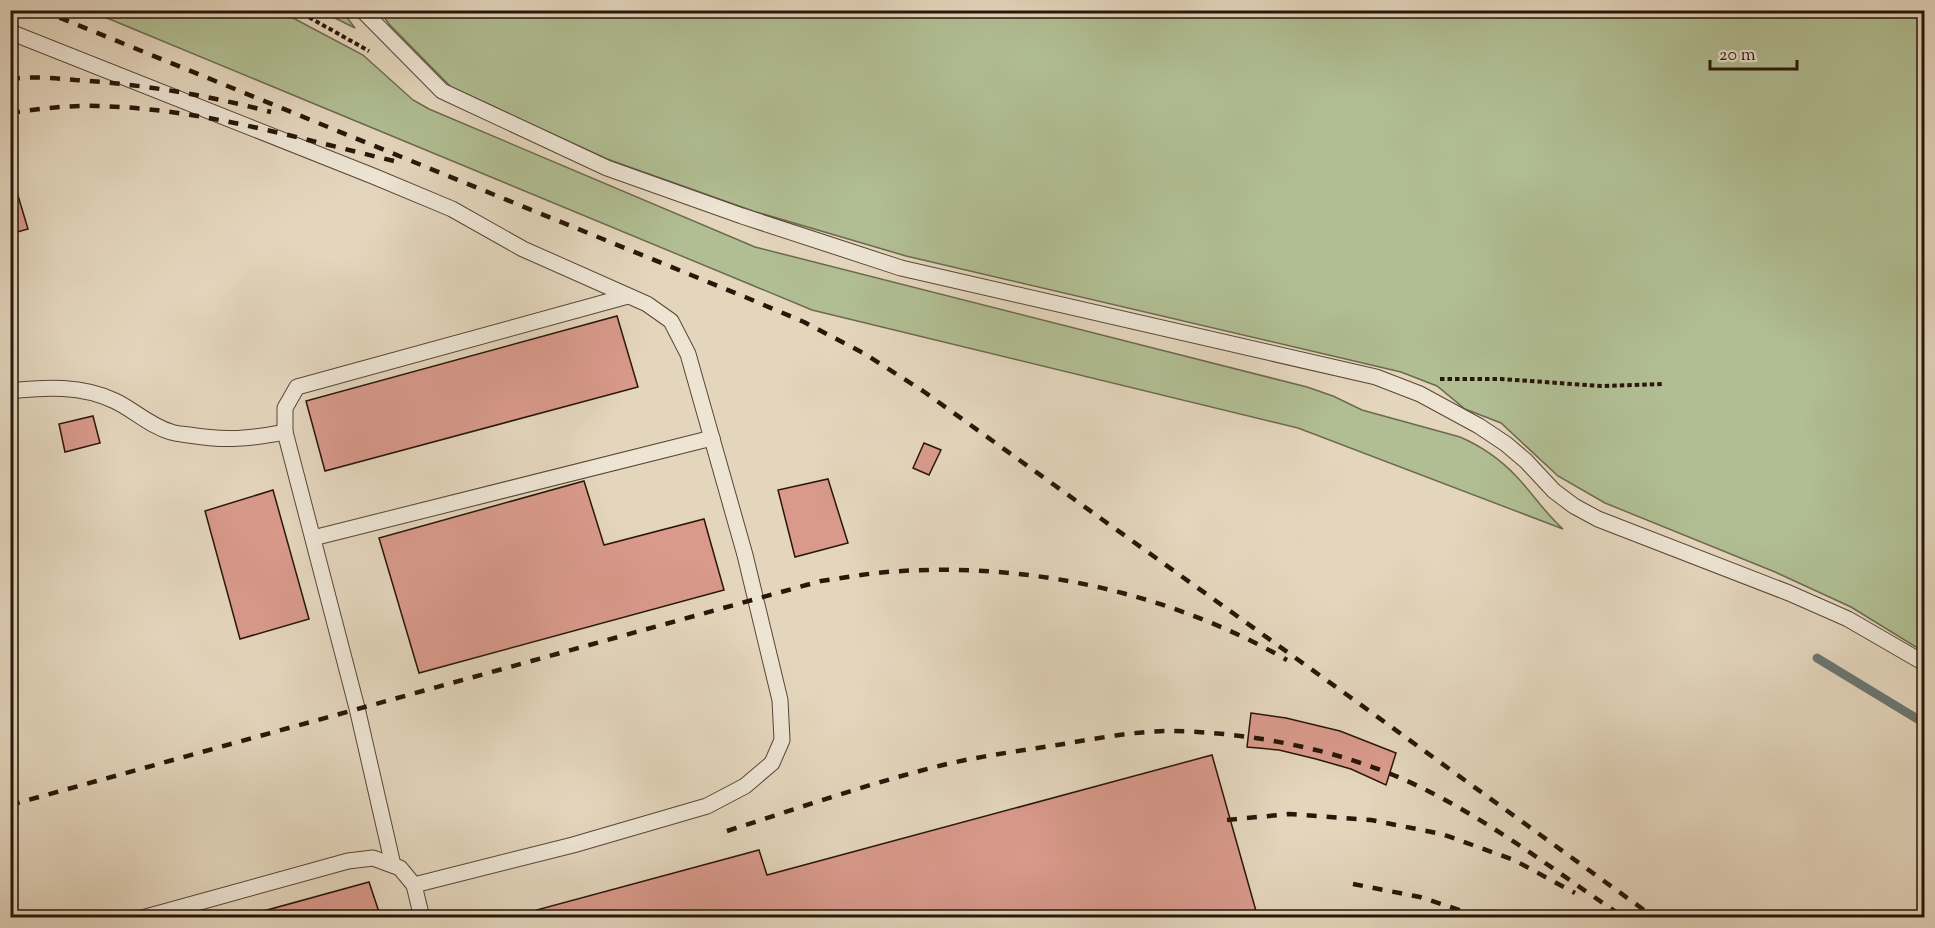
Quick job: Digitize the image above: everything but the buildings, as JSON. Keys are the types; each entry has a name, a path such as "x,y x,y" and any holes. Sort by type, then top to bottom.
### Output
{"lane":[{"path":"362,10 442,91 607,168 742,216 902,268 1376,377 1420,394 1447,407 1506,444 1537,471 1554,491 1574,506 1598,519 1789,592 1848,619 1924,663"},
{"path":"10,32 452,209 523,249 646,304 672,321 688,354 745,555 780,700 782,740 772,763 745,786 707,806 573,845 414,885"},
{"path":"393,865 357,708 285,432 285,408 297,387 628,296"},
{"path":"10,391 41,387 78,389 114,401 139,417 171,432 213,439 252,439 285,432"},
{"path":"313,537 712,438"},
{"path":"142,918 348,861 373,858 400,868 414,885 422,918"}],"path":[{"path":"1439,379 1501,379 1602,386 1664,384"}],"green space":[{"path":"90,11 280,11 363,55 413,100 429,109 755,247 1307,387 1362,410 1460,437 1483,449 1504,465 1563,529 1298,428 812,310"},
{"path":"321,11 342,11 355,28"},
{"path":"380,11 1924,11 1924,652 1851,607 1775,572 1605,503 1558,476 1501,423 1465,409 1437,386 1401,372 906,256 753,211 607,159 451,87 389,24"}],"waterway":[{"path":"1817,658 1924,723"}],"railway":[{"path":"41,10 745,297 804,322 865,354 923,391 1655,918"},
{"path":"10,79 51,78 149,87 223,100 271,112"},
{"path":"10,113 86,106 172,112 284,134 394,161"},
{"path":"10,805 821,581 872,574 952,570 1002,572 1052,578 1101,588 1197,617 1287,660"},
{"path":"727,831 889,780 971,759 1142,732 1200,732 1260,739 1321,751 1350,759 1405,780 1491,827 1625,918"},
{"path":"1227,820 1289,814 1371,820 1442,834 1514,860 1575,893"},
{"path":"1353,884 1420,897 1484,918"}]}
